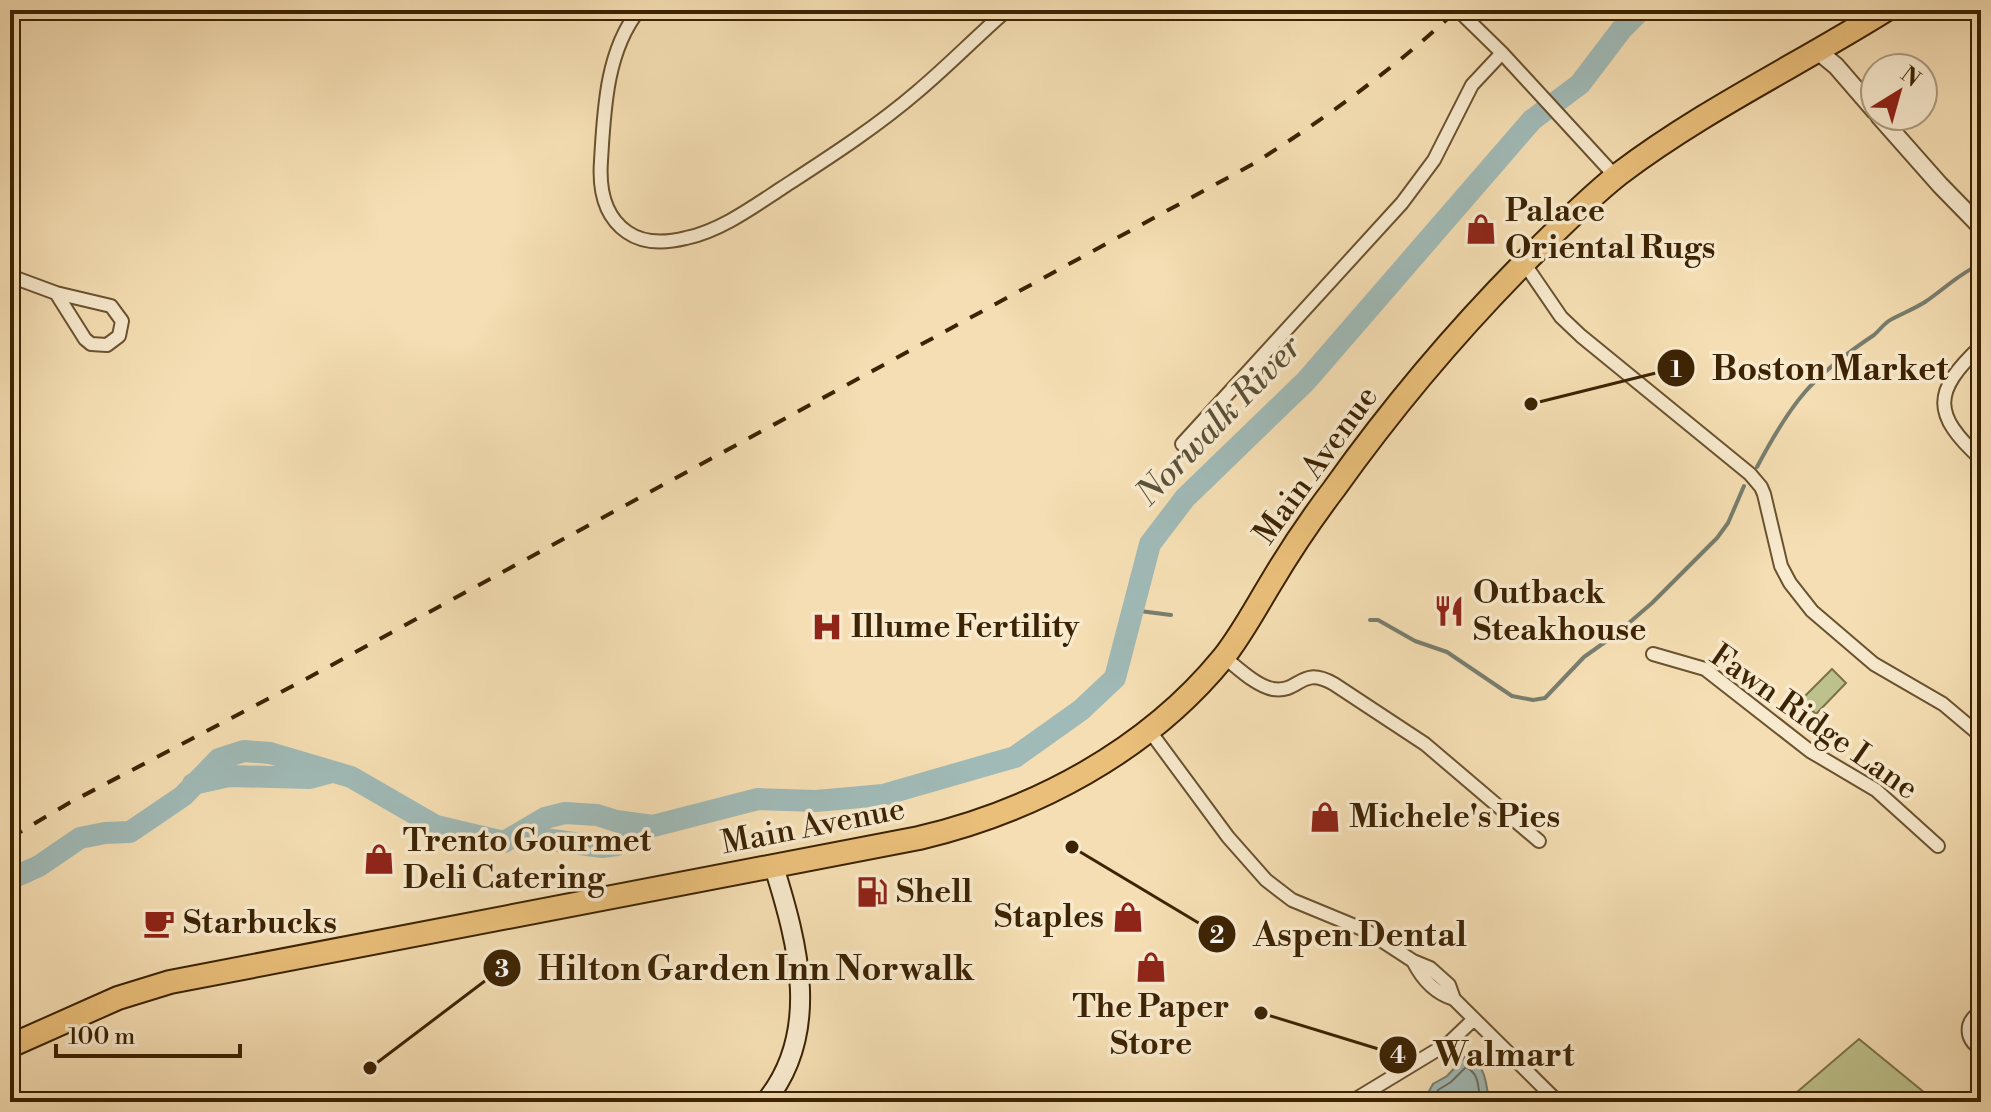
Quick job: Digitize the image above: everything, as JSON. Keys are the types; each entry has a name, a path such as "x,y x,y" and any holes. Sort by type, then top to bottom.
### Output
{"highway":[{"name":"Main Avenue","path":"10,1046 118,998 170,982 919,838 988,820 1042,796 1089,770 1149,730 1192,693 1224,657 1335,487 1387,417 1524,263 1616,177 1675,135 1886,10"}],"main road":[{"path":"765,1102 790,1060 799,1027 802,998 795,945 774,867"}],"street":[{"path":"639,10 627,25 615,55 601,156 601,184 606,207 616,224 641,240 663,242 693,236 743,213 836,153 915,94 1007,10"},
{"path":"1458,10 1502,53 1616,177"},
{"path":"1819,52 1859,93"},
{"path":"1182,444 1416,185 1439,152 1472,85 1502,53"},
{"path":"1893,132 1981,227"},
{"path":"1524,263 1561,317 1581,336 1750,474 1761,487 1781,566 1812,611 1874,664 1943,704 1981,736"},
{"path":"10,276 56,293 111,306 122,321 119,336 107,345 91,344 56,293"},
{"path":"1981,346 1953,376 1945,392 1944,410 1950,428 1981,459"},
{"name":"Fawn Ridge Lane","path":"1653,654 1705,669 1810,751 1876,790 1938,846"},
{"path":"1224,657 1270,688 1283,689 1313,676 1321,676 1425,744 1539,841"},
{"path":"1149,730 1228,837 1280,893 1381,938 1413,961 1421,977 1440,995 1454,999 1558,1102"},
{"path":"1981,1012 1971,1021 1968,1032 1973,1044 1981,1049"},
{"path":"1351,1102 1450,1042 1474,1019"}],"green space":[{"path":"1832,669 1846,683 1816,714 1801,700"},
{"path":"1859,1039 1936,1102 1829,1102 1797,1092"}],"water":[{"path":"1465,1057 1482,1070 1490,1102 1423,1102 1433,1084 1447,1076"}],"waterway":[{"name":"Norwalk River","path":"10,879 39,866 80,838 130,832 183,796 219,759 244,751 270,753 351,777 436,826 504,842 545,818 565,813 597,815 653,826 758,799 816,801 883,795 1015,757 1081,710 1115,678 1150,544 1185,498 1306,381 1532,120 1580,84 1621,30 1641,10"},
{"path":"1757,467 1793,407 1834,364 1889,320 1925,302 1959,276 1981,264"},
{"path":"1370,620 1378,620 1415,641 1447,652 1512,696 1533,700 1545,698 1584,657 1652,603 1717,538 1728,523 1744,486"},
{"path":"1132,610 1171,615"},
{"name":"Norwalk River","path":"193,784 229,776 310,778 332,772"},
{"name":"Norwalk River","path":"516,835 602,847 617,845 645,825"}],"railway":[{"path":"10,838 69,803 306,679 1253,164 1359,92 1457,10"}],"place":[{"name":"Palace Oriental Rugs","path":"1481,229"},
{"name":"Boston Market","path":"1531,404"},
{"name":"Outback Steakhouse","path":"1449,611"},
{"name":"Illume Fertility","path":"827,627"},
{"name":"Michele's Pies","path":"1325,817"},
{"name":"Aspen Dental","path":"1072,847"},
{"name":"Trento Gourmet Deli Catering","path":"379,859"},
{"name":"Shell","path":"872,892"},
{"name":"Staples","path":"1128,917"},
{"name":"Starbucks","path":"159,923"},
{"name":"The Paper Store","path":"1151,967"},
{"name":"Walmart","path":"1261,1013"},
{"name":"Hilton Garden Inn Norwalk","path":"370,1068"}]}
